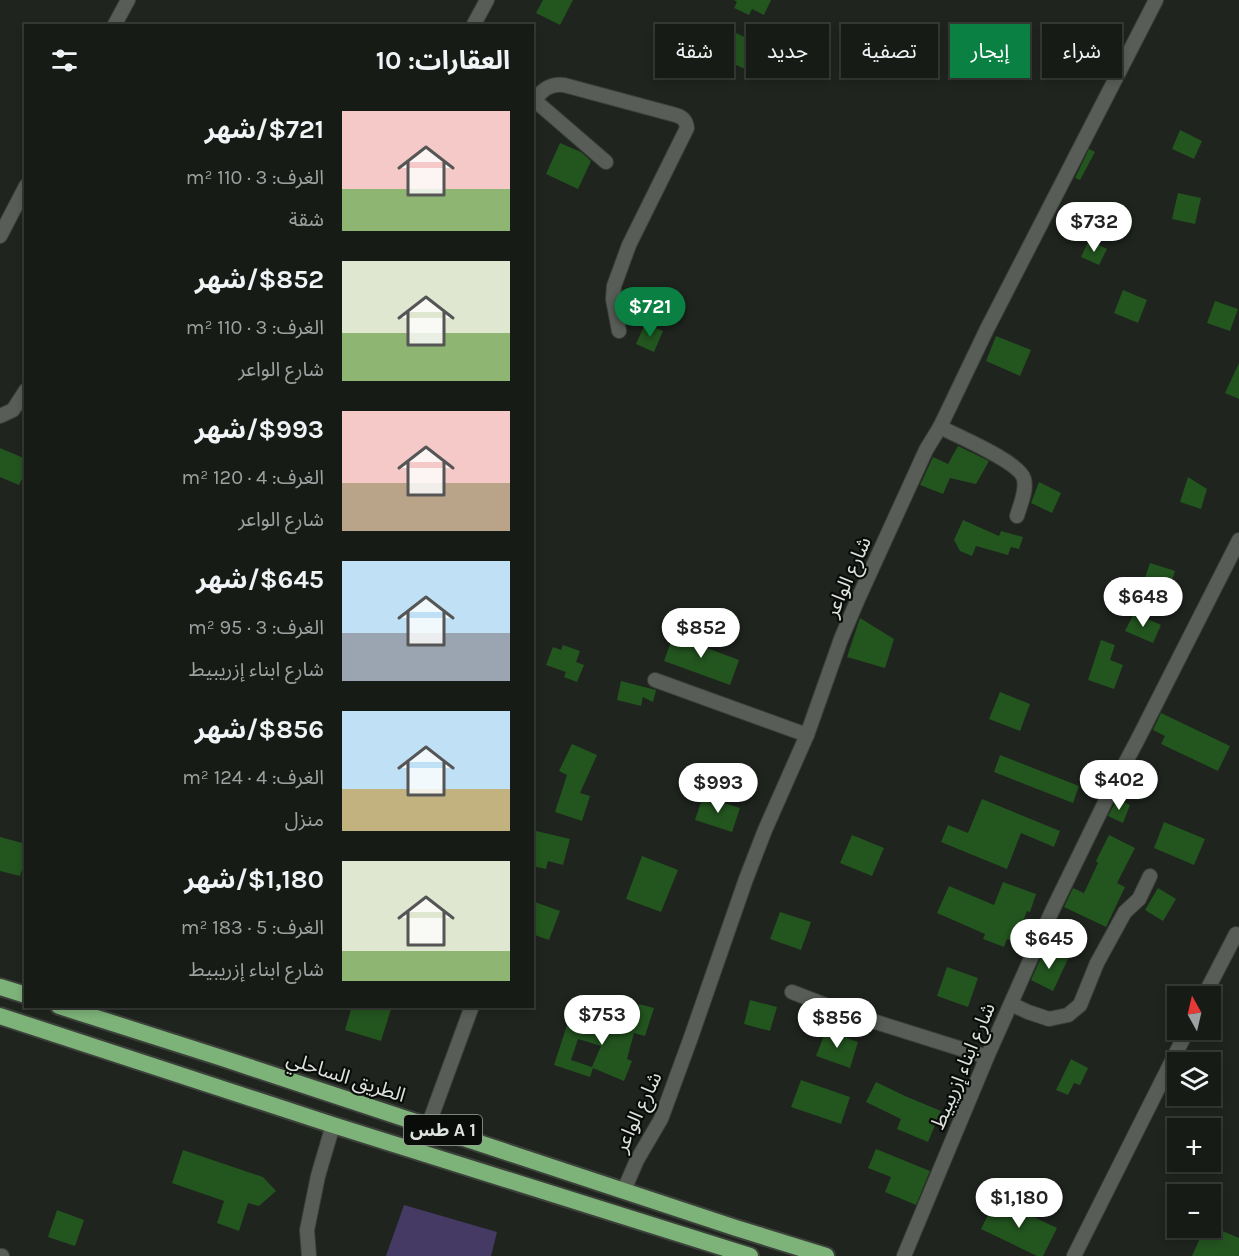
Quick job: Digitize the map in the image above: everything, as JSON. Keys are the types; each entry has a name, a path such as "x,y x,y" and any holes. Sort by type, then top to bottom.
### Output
{"highway":[{"path":"0,987 24,994"},
{"name":"الطريق الساحلي","path":"65,1008 826,1256"},
{"name":"طس A 1","path":"0,1016 333,1125 750,1256"}],"street":[{"path":"115,24 128,0"},
{"path":"474,24 487,0"},
{"name":"شارع الواعر","path":"624,1190 637,1160 661,1119 746,879 807,735 858,599 926,450 940,427 987,329 1156,0"},
{"path":"534,100 549,86 564,85 672,114 686,122 687,128 629,246 614,286 613,305 619,331"},
{"path":"534,102 606,162"},
{"path":"0,236 24,190"},
{"path":"0,416 16,408 24,394"},
{"path":"940,427 1010,463 1022,474 1025,488 1017,516"},
{"name":"شارع ابناء إزريبيط","path":"904,1256 987,1057 1052,911 1239,540"},
{"path":"655,680 807,735"},
{"path":"1011,1004 1049,1019 1068,1015 1080,1005 1097,963 1125,912 1139,899 1150,876"},
{"path":"1209,986 1236,934"},
{"path":"792,992 868,1020 987,1057"},
{"path":"428,1126 471,1008"},
{"path":"1074,1256 1182,1040"},
{"path":"309,1256 307,1230 318,1176 333,1125"}],"shaded area":[{"path":"404,1205 497,1232 491,1256 386,1256"}],"building":[{"path":"543,0 573,0 560,25 536,13"},
{"path":"734,0 771,0 764,15 752,9 749,15 734,8 737,2"},
{"path":"736,33 746,38 746,70 734,64"},
{"path":"1180,130 1202,141 1194,159 1172,149"},
{"path":"560,143 581,152 591,161 578,189 546,174"},
{"path":"1089,149 1095,152 1080,180 1075,178"},
{"path":"1178,193 1201,198 1195,224 1172,219"},
{"path":"1089,240 1107,249 1099,265 1081,257"},
{"path":"1123,290 1147,300 1138,323 1114,313"},
{"path":"1215,301 1238,309 1230,331 1207,323"},
{"path":"645,324 663,331 654,352 636,344"},
{"path":"996,336 1031,350 1020,376 986,361"},
{"path":"1239,363 1239,399 1225,393"},
{"path":"958,446 989,461 976,484 950,478 943,494 920,485 933,457 948,464"},
{"path":"0,448 24,458 24,475 19,485 0,477"},
{"path":"1188,477 1207,489 1201,509 1180,502"},
{"path":"1039,482 1061,493 1052,513 1031,503"},
{"path":"963,520 999,536 1001,531 1023,537 1019,549 1011,547 1008,555 976,546 972,556 960,551 954,540"},
{"path":"1150,563 1175,571 1170,587 1145,578"},
{"path":"1134,613 1161,625 1153,643 1125,631"},
{"path":"860,618 894,639 885,668 847,657"},
{"path":"674,633 706,643 704,647 739,660 730,685 664,661"},
{"path":"1101,640 1115,645 1110,660 1123,665 1114,689 1088,680"},
{"path":"563,645 580,651 576,662 584,665 577,682 564,677 566,672 546,665 553,647 561,650"},
{"path":"621,681 656,690 653,702 643,697 641,706 617,700"},
{"path":"1000,692 1030,704 1020,731 989,719"},
{"path":"1161,713 1230,746 1218,771 1161,744 1165,736 1153,730"},
{"path":"572,744 597,755 580,793 590,796 582,821 555,812 567,775 559,771"},
{"path":"1000,755 1079,786 1073,803 994,772"},
{"path":"703,796 740,808 732,832 695,820"},
{"path":"982,799 1060,831 1054,847 1021,833 1007,869 941,842 948,825 968,833"},
{"path":"1117,799 1130,805 1123,823 1108,816"},
{"path":"1164,822 1205,839 1194,865 1154,848"},
{"path":"534,830 570,839 563,865 548,861 546,869 534,866"},
{"path":"852,835 884,848 872,876 840,863"},
{"path":"1109,835 1135,848 1117,883 1125,887 1106,927 1064,907 1073,888 1084,893"},
{"path":"0,837 24,843 24,863 20,876 0,871"},
{"path":"642,856 678,870 661,912 626,899"},
{"path":"1003,882 1036,894 1015,942 1007,939 1004,947 983,939 985,934 937,913 949,886 994,905"},
{"path":"1158,888 1176,899 1163,921 1145,910"},
{"path":"534,902 560,911 549,940 534,935"},
{"path":"780,912 811,922 801,950 770,939"},
{"path":"1045,949 1068,959 1053,991 1031,980"},
{"path":"947,967 978,978 968,1007 937,996"},
{"path":"750,1000 777,1007 770,1031 744,1024"},
{"path":"639,1004 654,1008 645,1036 634,1033 627,1059 632,1061 624,1081 593,1068 590,1077 554,1065 569,1019 613,1033 618,1017 634,1022","holes":["578,1039 601,1046 592,1067 571,1060"]},
{"path":"351,1008 391,1008 381,1041 345,1030"},
{"path":"826,1030 858,1042 850,1068 816,1056"},
{"path":"1071,1059 1088,1068 1080,1085 1074,1083 1068,1095 1056,1090"},
{"path":"801,1080 850,1097 841,1124 791,1107"},
{"path":"876,1082 941,1111 928,1142 897,1129 901,1119 866,1102"},
{"path":"876,1149 930,1171 916,1205 885,1192 891,1177 868,1168"},
{"path":"183,1150 263,1177 276,1191 259,1206 248,1203 239,1231 217,1223 224,1201 172,1183"},
{"path":"996,1199 1057,1228 1043,1256 1037,1256 981,1229"},
{"path":"57,1210 84,1220 75,1246 48,1237"},
{"path":"1221,1230 1239,1238 1239,1256 1192,1256 1200,1238 1221,1238"}]}
